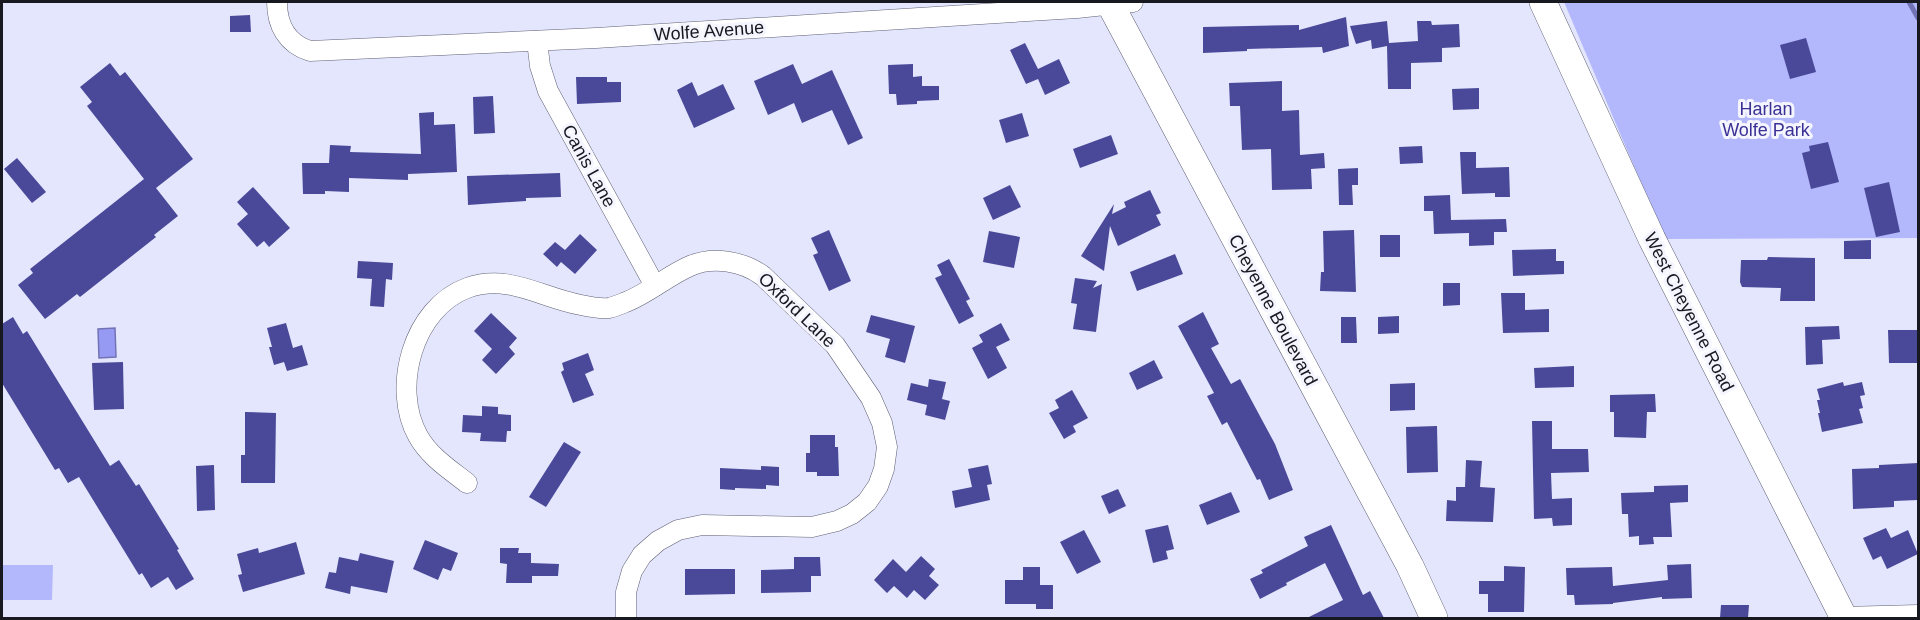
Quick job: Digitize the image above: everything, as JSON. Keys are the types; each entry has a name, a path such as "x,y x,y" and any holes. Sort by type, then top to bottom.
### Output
{"main road":[{"name":"Cheyenne Boulevard","path":"1118,2 1410,566 1434,618"},
{"name":"West Cheyenne Road","path":"1543,2 1652,239 1844,618"}],"street":[{"name":"Wolfe Avenue","path":"277,2 277,14 281,28 299,47 310,51 537,41 854,22 1079,7 1118,2"},
{"name":"Canis Lane","path":"537,41 540,66 548,91 655,286"},
{"name":"Oxford Lane","path":"467,483 434,458 418,437 410,417 407,370 425,322 443,303 465,289 486,282 509,283 573,304 608,308 629,301 691,265 709,261 729,261 751,267 763,276 835,345 871,399 882,423 887,447 884,469 878,486 867,502 852,514 837,521 812,527 702,525 678,530 658,541 642,555 632,571 626,592 626,618"},
{"path":"1844,618 1918,615"}],"green space":[{"name":"Harlan Wolfe Park","path":"1564,2 1918,2 1918,238 1665,239"},
{"path":"2,565 53,565 52,600 2,600"}],"shaded area":[{"path":"115,328 116,357 99,358 98,329"}],"building":[{"path":"250,15 251,32 230,32 230,16"},
{"path":"1346,17 1349,46 1323,53 1322,47 1203,53 1203,27 1299,25 1299,30"},
{"path":"1387,21 1389,43 1418,41 1417,21 1431,21 1432,25 1459,24 1460,47 1442,48 1442,62 1411,63 1411,89 1388,89 1387,46 1372,49 1371,40 1356,44 1350,26"},
{"path":"1806,38 1816,72 1790,79 1780,45"},
{"path":"1025,43 1038,69 1059,59 1070,83 1045,95 1038,79 1026,84 1010,50"},
{"path":"110,63 120,76 125,72 193,159 156,188 178,216 154,235 156,237 80,297 77,294 45,319 18,285 33,273 30,269 144,179 87,106 92,102 80,87"},
{"path":"793,64 802,84 832,70 863,138 848,145 832,110 802,123 794,103 768,115 754,81"},
{"path":"913,64 913,77 922,76 922,86 939,86 939,100 897,105 896,94 889,94 888,65"},
{"path":"576,77 607,77 607,82 621,82 621,102 577,104"},
{"path":"1282,81 1282,111 1299,110 1300,155 1324,153 1325,168 1311,169 1312,189 1272,190 1271,149 1242,150 1240,106 1230,106 1229,83"},
{"path":"692,82 698,96 723,84 735,109 694,128 677,90"},
{"path":"1479,88 1479,109 1453,110 1452,89"},
{"path":"493,96 495,133 474,134 473,97"},
{"path":"434,112 434,125 455,124 457,172 408,174 408,180 349,178 349,192 325,191 325,194 303,194 302,163 329,163 330,145 351,146 350,152 421,154 419,113"},
{"path":"1022,113 1029,136 1006,143 999,120"},
{"path":"1111,135 1118,154 1080,168 1073,149"},
{"path":"1828,142 1839,182 1811,189 1802,153 1810,151 1809,146"},
{"path":"1422,146 1423,163 1400,164 1399,147"},
{"path":"1460,152 1476,152 1476,168 1509,167 1510,197 1495,197 1495,193 1462,194"},
{"path":"17,158 46,192 32,203 4,169"},
{"path":"1358,168 1358,185 1352,185 1353,205 1339,205 1338,169"},
{"path":"560,173 561,197 526,198 526,201 468,205 467,176"},
{"path":"1889,182 1900,232 1876,237 1864,188"},
{"path":"1010,185 1021,207 993,220 983,198"},
{"path":"253,187 290,228 269,247 264,241 257,247 237,224 248,214 237,202"},
{"path":"1150,190 1161,213 1156,215 1161,225 1118,246 1110,226 1104,271 1081,256 1114,204 1112,214 1126,207 1124,202"},
{"path":"1450,195 1451,220 1506,219 1507,232 1494,232 1494,245 1469,246 1469,233 1434,234 1433,211 1424,211 1424,196"},
{"path":"829,230 851,281 829,291 813,255 818,253 811,238"},
{"path":"1354,230 1356,292 1320,291 1321,272 1324,272 1323,231"},
{"path":"989,231 1020,237 1014,268 983,262"},
{"path":"580,234 597,250 575,274 561,262 557,267 543,254 555,242 565,250"},
{"path":"1380,235 1400,235 1400,257 1380,257"},
{"path":"1871,240 1871,259 1844,259 1844,241"},
{"path":"1556,249 1556,261 1564,261 1564,274 1513,276 1512,250"},
{"path":"1175,254 1183,274 1137,291 1130,272"},
{"path":"1768,257 1815,258 1815,301 1780,301 1781,288 1742,287 1740,282 1741,260 1767,260"},
{"path":"949,259 970,299 966,301 974,316 959,324 935,278 942,275 937,265"},
{"path":"358,261 393,263 392,280 386,279 384,307 370,306 372,279 357,278"},
{"path":"1075,278 1097,281 1093,288 1102,284 1096,332 1073,329 1077,304 1071,303"},
{"path":"1443,283 1460,283 1460,305 1443,306"},
{"path":"1501,293 1525,293 1525,310 1549,309 1549,332 1503,333"},
{"path":"1203,312 1219,344 1211,348 1231,384 1240,379 1275,444 1293,490 1269,500 1260,479 1257,480 1227,422 1222,425 1207,396 1214,393 1178,326"},
{"path":"491,313 517,338 509,347 515,354 496,374 482,360 492,349 474,331"},
{"path":"871,315 915,326 905,363 885,357 890,339 866,332"},
{"path":"1399,316 1399,333 1378,334 1378,317"},
{"path":"13,317 23,334 27,331 110,466 119,460 136,486 139,484 179,549 177,550 194,579 176,590 168,577 151,588 142,573 139,575 79,477 68,483 59,468 55,470 2,383 2,324"},
{"path":"1341,317 1356,317 1357,343 1341,343"},
{"path":"286,323 293,348 302,345 308,365 287,371 284,362 274,365 267,328"},
{"path":"1001,323 1010,340 996,347 1007,368 988,379 972,348 983,342 979,335"},
{"path":"1839,326 1840,339 1822,340 1823,364 1806,365 1805,327"},
{"path":"1888,330 1918,330 1918,363 1889,363"},
{"path":"588,353 594,370 585,374 594,395 573,403 561,372 564,370 562,363"},
{"path":"1154,360 1163,378 1137,390 1129,373"},
{"path":"123,362 124,409 94,410 92,363"},
{"path":"1574,366 1574,387 1535,388 1534,368"},
{"path":"929,379 946,382 942,399 950,401 945,420 925,415 927,405 907,400 911,383 928,387"},
{"path":"1843,382 1844,386 1862,382 1865,395 1860,396 1863,408 1859,409 1863,423 1822,432 1817,389"},
{"path":"1415,383 1415,410 1390,411 1390,384"},
{"path":"1072,390 1088,418 1073,426 1076,432 1064,439 1049,413 1059,408 1055,400"},
{"path":"1655,394 1656,412 1647,412 1646,438 1614,437 1614,412 1610,412 1610,395"},
{"path":"482,406 498,407 498,414 511,415 511,431 507,431 506,442 480,441 481,433 462,432 463,415 482,416"},
{"path":"245,412 276,413 275,483 241,483 241,455 245,455"},
{"path":"1532,421 1552,421 1552,449 1588,449 1589,472 1551,473 1552,499 1572,498 1572,525 1553,526 1552,518 1534,519"},
{"path":"1437,426 1438,472 1407,473 1406,427"},
{"path":"810,435 835,435 835,447 838,447 839,476 817,476 817,472 806,472 806,453 810,453"},
{"path":"564,442 581,452 546,507 529,497"},
{"path":"1466,460 1482,461 1480,487 1495,488 1493,522 1446,521 1447,500 1456,501 1456,487 1465,487"},
{"path":"1918,463 1918,500 1894,501 1894,507 1853,509 1852,469"},
{"path":"214,465 215,510 197,511 196,466"},
{"path":"988,465 992,484 987,485 990,500 955,508 952,491 972,487 968,469"},
{"path":"761,466 779,467 779,486 766,485 766,489 720,489 720,468 761,470"},
{"path":"1688,485 1688,502 1670,503 1672,537 1653,537 1654,544 1639,545 1639,536 1629,537 1628,514 1622,514 1621,493 1654,492 1654,486"},
{"path":"1118,489 1126,506 1109,514 1101,496"},
{"path":"1231,492 1240,512 1207,525 1199,505"},
{"path":"1168,525 1174,549 1166,551 1168,559 1153,563 1145,530"},
{"path":"1331,525 1363,595 1370,591 1384,618 1307,618 1343,600 1325,563 1260,599 1250,579 1263,573 1261,570 1308,546 1304,537"},
{"path":"1886,528 1891,538 1908,530 1918,554 1887,569 1881,556 1873,560 1863,538"},
{"path":"1084,530 1101,562 1077,574 1060,542"},
{"path":"425,540 458,553 451,571 443,568 438,580 413,569"},
{"path":"296,542 305,574 243,592 238,575 242,574 237,554 258,548 259,553"},
{"path":"500,548 519,548 518,553 531,553 531,563 559,564 558,576 532,576 532,583 506,583 507,564 500,563"},
{"path":"360,553 394,561 387,593 351,586 350,594 325,588 329,572 336,573 339,557 358,561"},
{"path":"921,556 935,569 929,576 939,585 925,600 914,590 907,598 894,586 887,593 874,580 893,559 906,572"},
{"path":"794,557 820,557 821,576 811,576 811,592 761,593 761,570 794,569"},
{"path":"1691,564 1692,598 1662,599 1662,597 1613,604 1575,605 1574,595 1567,595 1566,568 1612,567 1613,586 1668,580 1667,565"},
{"path":"1504,566 1525,567 1524,612 1488,612 1488,594 1479,594 1479,581 1504,581"},
{"path":"1023,567 1040,567 1040,585 1053,585 1053,609 1036,609 1036,604 1005,604 1005,580 1023,580"},
{"path":"685,569 735,569 735,594 685,595"},
{"path":"1721,605 1749,605 1748,618 1720,618"}],"waterway":[{"path":"1909,2 1918,18"}]}
